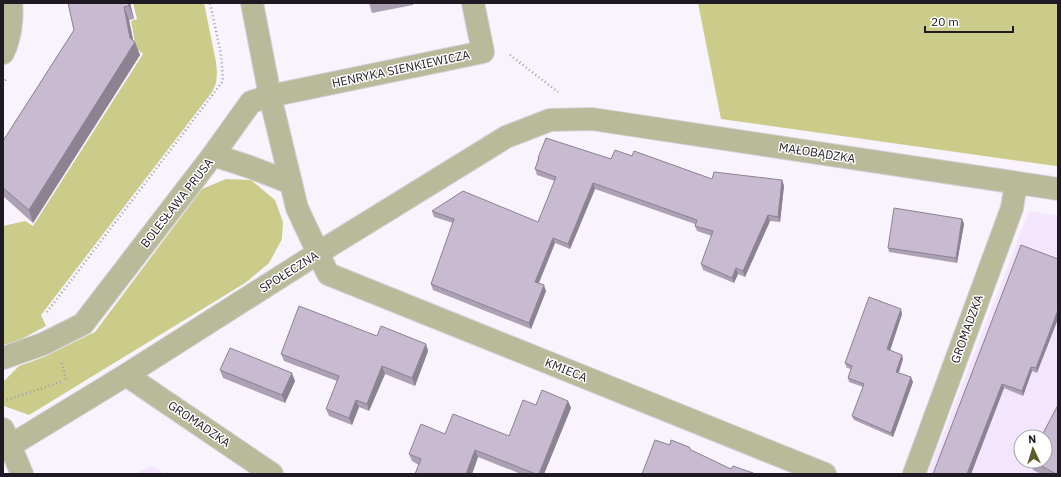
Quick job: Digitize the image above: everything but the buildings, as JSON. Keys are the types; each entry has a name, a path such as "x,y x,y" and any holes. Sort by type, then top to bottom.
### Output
{"street":[{"path":"3,53 7,44 12,11 11,3"},
{"path":"252,3 270,96"},
{"name":"HENRYKA SIENKIEWICZA","path":"270,96 483,52 473,3"},
{"name":"BOLESŁAWA PRUSA","path":"3,358 43,344 83,324 252,102 270,96"},
{"name":"KMIECA","path":"270,96 297,208 328,274 825,474"},
{"name":"MAŁOBĄDZKA","path":"576,120 592,119 1058,189"},
{"name":"SPOŁECZNA","path":"5,441 126,375 318,253 506,137 550,120 576,120"},
{"path":"213,155 250,167 291,183"},
{"name":"GROMADZKA","path":"914,474 1012,208 1016,183"},
{"name":"GROMADZKA","path":"126,375 272,474"},
{"path":"5,441 22,474"}],"path":[{"path":"3,402 66,380 56,337 46,313 223,81 221,54 210,3"},
{"path":"483,52 508,54 570,102 576,120"}],"shaded area":[{"path":"1029,211 1058,216 1058,474 928,474"},
{"path":"152,466 164,474 134,474"}],"green space":[{"path":"133,3 204,3 216,62 216,83 212,92 41,315 46,326 18,341 3,345 3,226 25,221 33,226 143,54 136,48 131,21 137,19"},
{"path":"698,3 1058,3 1058,166 721,119"},
{"path":"226,179 251,180 275,200 283,222 282,239 269,263 245,283 29,415 4,406 3,382 19,366 44,357 95,332 202,189"}]}
